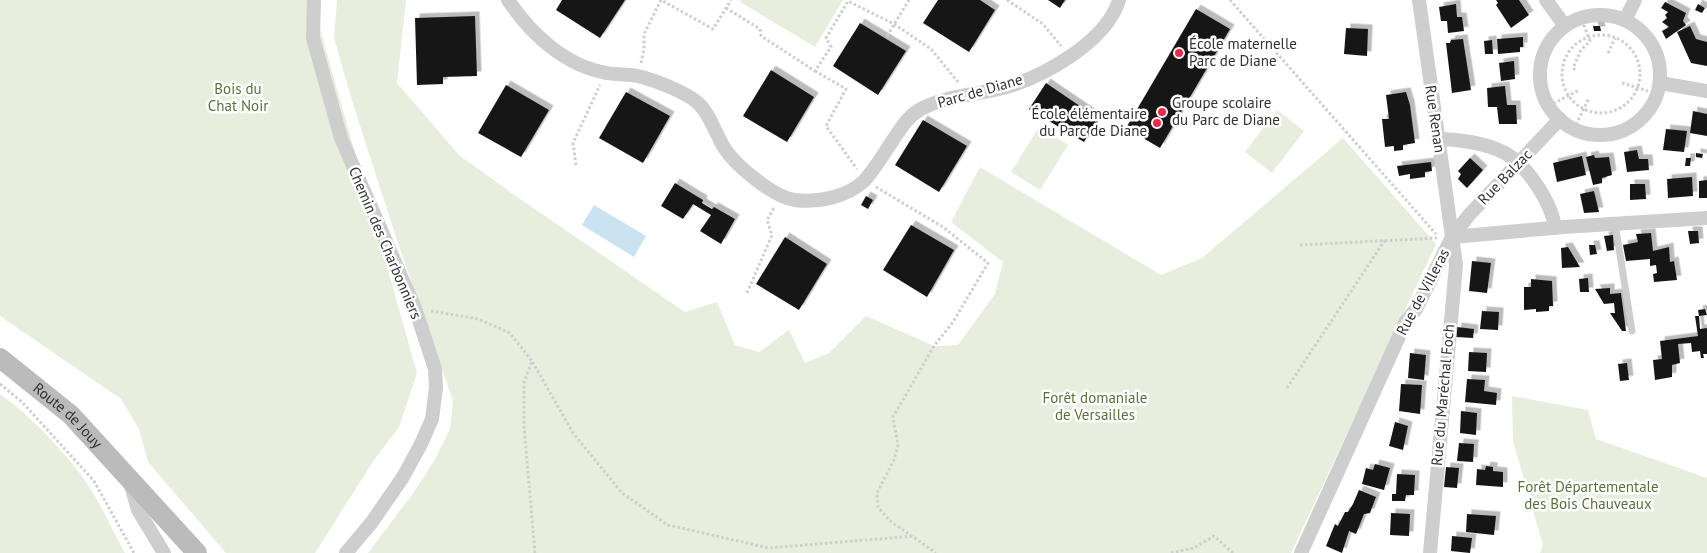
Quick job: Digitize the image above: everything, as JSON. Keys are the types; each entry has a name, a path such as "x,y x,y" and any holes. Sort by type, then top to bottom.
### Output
{"main road":[{"name":"Route de Jouy","path":"0,358 71,415 197,553"}],"street":[{"name":"Chemin des Charbonniers","path":"314,0 313,38 319,68 341,138 415,308 435,369 436,387 432,419 403,477 372,522 346,553"},
{"name":"Parc de Diane","path":"508,0 541,41 582,66 606,73 638,76 685,94 699,103 726,151 769,190 780,196 814,201 834,197 858,186 874,168 905,121 920,110 939,101 1002,88 1063,63 1101,30 1116,8 1119,0"},
{"name":"Rue Renan","path":"1419,0 1452,237"},
{"path":"1546,0 1565,26"},
{"path":"1625,20 1634,0"},
{"path":"1596,14 1611,15 1625,20 1647,36 1656,50 1660,66 1660,83 1651,107 1642,118 1630,127 1617,133 1603,135 1588,134 1574,129 1560,119 1549,106 1543,92 1540,77 1541,62 1546,48 1565,26 1581,18 1596,14"},
{"path":"1660,83 1707,91"},
{"name":"Rue Balzac","path":"1452,237 1469,214 1560,119"},
{"path":"1437,139 1450,139 1492,148 1506,154 1537,185 1554,214 1555,228"},
{"name":"Rue de Villeras","path":"1301,553 1406,321 1416,308 1452,237 1615,223 1707,218"},
{"name":"Rue du Maréchal Foch","path":"1430,553 1456,265 1452,237"},
{"path":"1441,262 1456,265"},
{"name":"Route de Jouy","path":"129,479 138,510 164,553"}],"lane":[{"path":"1615,223 1632,331"}],"path":[{"path":"638,76 644,50 644,34 661,0 713,29 731,0"},
{"path":"855,4 858,0"},
{"path":"887,36 909,0"},
{"path":"1007,0 1043,24 1071,56"},
{"path":"1230,0 1440,238 1300,244"},
{"path":"726,8 760,29 761,36 815,71 831,47 826,38 848,1 894,24 931,49 969,95"},
{"path":"1575,70 1573,68 1581,50 1590,41 1581,18"},
{"path":"1589,37 1615,38 1632,51 1638,62 1637,88 1624,105 1615,110 1604,113 1584,109 1568,96 1563,85 1564,61 1578,42 1589,37"},
{"path":"1608,53 1615,38"},
{"path":"576,165 573,143 606,73"},
{"path":"1622,83 1637,88"},
{"path":"1549,106 1579,90"},
{"path":"1574,129 1588,98"},
{"path":"747,293 772,235 767,220 780,196"},
{"path":"936,553 915,536 889,520 878,507 877,493 894,460 898,445 893,417 934,346 953,322 988,263 943,227"},
{"path":"1287,388 1385,240"},
{"path":"415,308 478,319 510,333 532,361 573,433 622,493 668,525 769,548 915,536"},
{"path":"532,361 524,382 524,426 536,553"},
{"path":"0,384 22,402 94,481 134,553"},
{"path":"1171,553 1194,548 1214,536 1233,553"}],"green space":[{"name":"Bois du Chat Noir","path":"0,0 312,0 417,373 399,427 374,460 315,553 226,553 148,462 139,429 121,399 0,316"},
{"name":"Forêt domaniale de Versailles","path":"337,0 406,0 397,83 459,155 685,312 717,302 735,345 759,352 789,330 805,363 829,353 866,316 934,346 958,345 995,294 1003,262 951,222 980,167 1161,275 1202,258 1343,138 1436,244 1291,553 368,553 414,492 434,461 450,429 453,401 397,240 353,104 334,38"},
{"path":"741,0 843,0 815,47 740,2"},
{"path":"1277,110 1304,131 1272,173 1245,152"},
{"path":"1039,127 1068,145 1040,190 1011,172"},
{"path":"0,394 36,424 73,464 95,496 125,553 0,553"},
{"name":"Forêt Départementale des Bois Chauveaux","path":"1512,396 1588,410 1596,439 1707,478 1707,553 1540,553 1543,545 1513,441"}],"water":[{"path":"594,205 646,236 634,257 582,225"}],"building":[{"path":"562,0 625,0 600,38 556,10"},
{"path":"938,0 980,0 995,10 969,52 923,23"},
{"path":"1048,0 1065,0 1060,8"},
{"path":"1496,0 1519,0 1529,15 1511,28 1496,5 1498,3"},
{"path":"1665,2 1686,13 1683,21 1686,25 1666,39 1662,31 1669,27 1662,22 1667,18 1665,15 1668,12 1661,8"},
{"path":"1456,4 1457,17 1462,17 1464,31 1448,33 1447,21 1441,21 1439,7"},
{"path":"1698,4 1705,8 1702,13 1695,10"},
{"path":"1196,9 1230,29 1160,148 1126,128"},
{"path":"475,16 477,76 443,77 443,84 417,85 415,18"},
{"path":"860,23 906,51 878,95 833,66"},
{"path":"1593,26 1600,26 1601,31 1594,31"},
{"path":"1690,26 1696,39 1707,42 1707,66 1691,63 1677,32"},
{"path":"1346,28 1368,29 1367,56 1344,54"},
{"path":"1523,37 1523,47 1520,47 1520,52 1498,54 1497,39"},
{"path":"1463,39 1471,90 1452,93 1446,43 1450,43 1451,40"},
{"path":"1492,40 1493,54 1485,54 1484,41"},
{"path":"1514,61 1515,79 1501,81 1499,63"},
{"path":"771,70 814,97 787,142 743,116"},
{"path":"1046,83 1099,119 1084,142 1029,109"},
{"path":"506,85 549,110 521,157 478,133"},
{"path":"1505,86 1507,105 1516,105 1517,124 1499,124 1497,107 1488,107 1487,88"},
{"path":"626,92 670,116 643,163 599,138"},
{"path":"1406,92 1410,105 1415,143 1403,145 1403,150 1394,151 1394,146 1385,147 1382,119 1389,119 1386,95"},
{"path":"1693,111 1707,114 1707,136 1690,133"},
{"path":"923,120 967,146 939,192 895,165"},
{"path":"1666,129 1687,131 1684,152 1663,150"},
{"path":"1637,150 1639,159 1648,159 1649,170 1627,172 1624,152"},
{"path":"1696,153 1703,154 1702,158 1696,157"},
{"path":"1594,155 1595,158 1609,157 1612,175 1602,178 1602,183 1593,185 1586,157"},
{"path":"1582,156 1586,175 1557,182 1553,163"},
{"path":"1470,158 1483,170 1467,188 1458,179 1461,174 1458,171"},
{"path":"1686,158 1691,158 1690,166 1685,166"},
{"path":"1431,162 1432,171 1425,172 1425,177 1410,179 1410,174 1399,176 1397,166"},
{"path":"1692,177 1693,196 1668,198 1667,179"},
{"path":"1707,180 1707,198 1699,198 1699,181"},
{"path":"675,183 703,200 702,203 712,209 714,207 735,219 721,244 700,231 711,215 693,204 683,219 661,206"},
{"path":"1630,184 1645,184 1646,199 1630,200"},
{"path":"1594,191 1599,212 1584,213 1580,194"},
{"path":"866,196 873,200 868,209 861,205"},
{"path":"911,225 954,250 927,297 883,270"},
{"path":"1688,231 1698,231 1699,243 1690,244"},
{"path":"1651,233 1653,251 1669,247 1670,262 1674,261 1677,280 1654,282 1653,274 1657,273 1656,265 1650,266 1650,259 1626,261 1623,245 1638,242 1636,234"},
{"path":"1613,235 1614,250 1607,251 1604,236"},
{"path":"785,237 827,264 799,310 756,284"},
{"path":"1589,245 1595,245 1597,254 1590,255"},
{"path":"1568,247 1580,267 1562,268 1561,248"},
{"path":"1472,261 1491,263 1487,293 1469,291"},
{"path":"1588,278 1589,292 1580,292 1579,279"},
{"path":"1531,279 1552,281 1553,306 1549,306 1549,311 1536,312 1536,309 1524,310 1524,287 1531,287"},
{"path":"1610,288 1610,294 1621,293 1626,331 1622,331 1610,313 1615,313 1614,303 1604,304 1595,289"},
{"path":"1705,309 1707,315 1699,316 1698,310"},
{"path":"1482,311 1499,312 1498,330 1480,329"},
{"path":"1695,316 1699,316 1700,329 1707,328 1707,354 1703,354 1704,358 1701,358 1700,351 1692,352 1691,343 1678,344 1680,363 1672,365 1672,377 1655,380 1653,360 1662,359 1660,341 1698,336"},
{"path":"1457,327 1474,329 1473,338 1456,337"},
{"path":"1469,352 1487,353 1486,372 1468,371"},
{"path":"1410,353 1426,355 1424,380 1408,378"},
{"path":"1627,363 1629,380 1620,381 1618,364"},
{"path":"1467,379 1485,380 1484,391 1497,393 1496,405 1465,402"},
{"path":"1401,384 1422,385 1420,414 1399,411"},
{"path":"1461,411 1477,413 1476,435 1460,433"},
{"path":"1395,422 1408,426 1403,450 1389,446"},
{"path":"1459,443 1474,444 1473,462 1457,461"},
{"path":"1375,464 1390,468 1384,490 1362,484 1366,468 1373,470"},
{"path":"1486,466 1493,467 1493,471 1503,472 1503,487 1476,485 1477,469 1485,470"},
{"path":"1446,467 1459,468 1457,488 1444,487"},
{"path":"1397,474 1415,475 1414,495 1406,495 1405,501 1392,501 1392,494 1396,494"},
{"path":"1359,490 1376,497 1370,513 1364,514 1356,534 1349,531 1342,553 1326,546 1335,524 1338,526 1345,512 1348,512"},
{"path":"1391,513 1410,514 1409,536 1390,535"},
{"path":"1467,514 1496,516 1494,535 1466,532"},
{"path":"1452,536 1472,538 1470,553 1451,551"}],"place":[{"name":"École maternelle Parc de Diane","path":"1179,53"},
{"name":"Groupe scolaire du Parc de Diane","path":"1162,112"},
{"name":"École élémentaire du Parc de Diane","path":"1157,123"}]}
